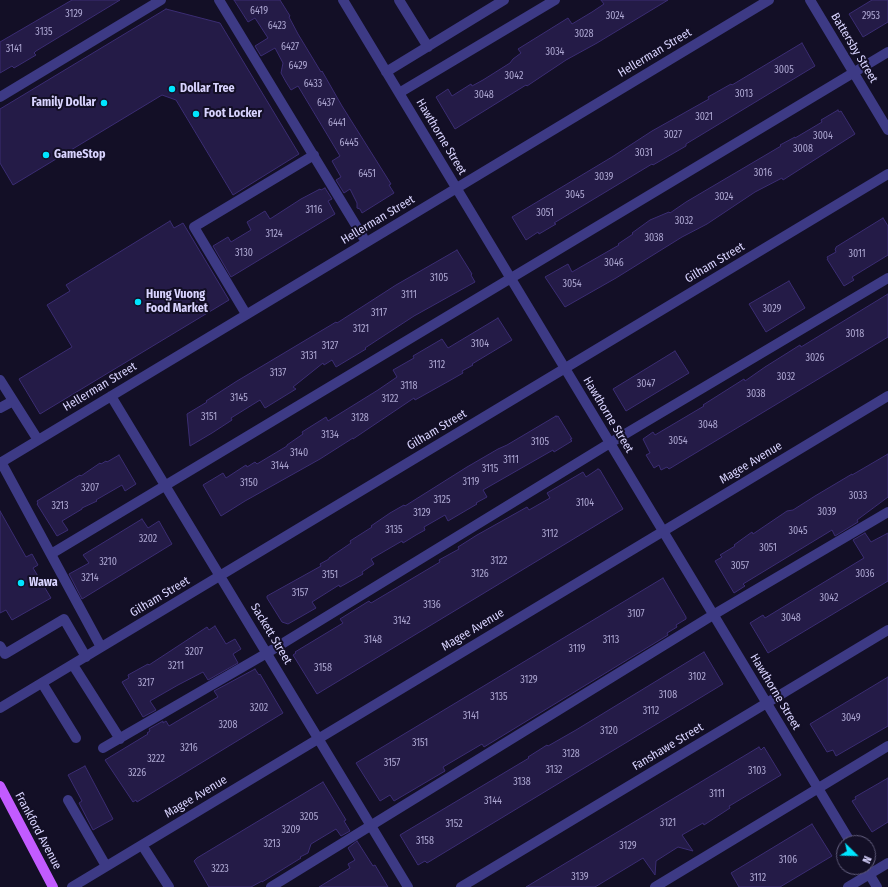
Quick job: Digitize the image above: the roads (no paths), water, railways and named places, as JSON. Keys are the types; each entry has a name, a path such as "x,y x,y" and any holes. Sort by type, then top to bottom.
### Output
{"main road":[{"name":"Frankford Avenue","path":"0,786 53,887"}],"street":[{"path":"0,97 161,0"},
{"path":"219,0 366,242"},
{"name":"Hawthorne Street","path":"343,0 846,835"},
{"path":"399,0 428,47"},
{"path":"386,72 504,0"},
{"path":"399,93 555,0"},
{"name":"Hellerman Street","path":"0,463 769,0"},
{"name":"Battersby Street","path":"810,0 888,130"},
{"path":"51,554 888,52"},
{"path":"246,314 194,227 314,155"},
{"name":"Gilham Street","path":"0,708 888,174"},
{"path":"103,748 267,653 610,443 888,278"},
{"path":"0,380 38,440"},
{"name":"Sackett Street","path":"111,396 408,887"},
{"name":"Magee Avenue","path":"72,887 888,396"},
{"path":"0,408 13,401"},
{"path":"0,463 101,647"},
{"path":"271,887 713,615 888,512"},
{"path":"0,646 5,654 64,619 86,657"},
{"name":"Fanshawe Street","path":"461,887 888,630"},
{"path":"73,665 120,739"},
{"path":"42,683 76,738"},
{"path":"655,887 888,746"},
{"path":"68,800 106,866"},
{"path":"142,845 168,887"},
{"path":"876,868 888,863"},
{"path":"848,887 863,875"},
{"path":"870,875 877,887"}],"place":[{"name":"Dollar Tree","path":"172,89"},
{"name":"Family Dollar","path":"104,103"},
{"name":"Foot Locker","path":"196,114"},
{"name":"GameStop","path":"46,155"},
{"name":"Hung Vuong Food Market","path":"138,302"},
{"name":"Wawa","path":"21,583"}]}
